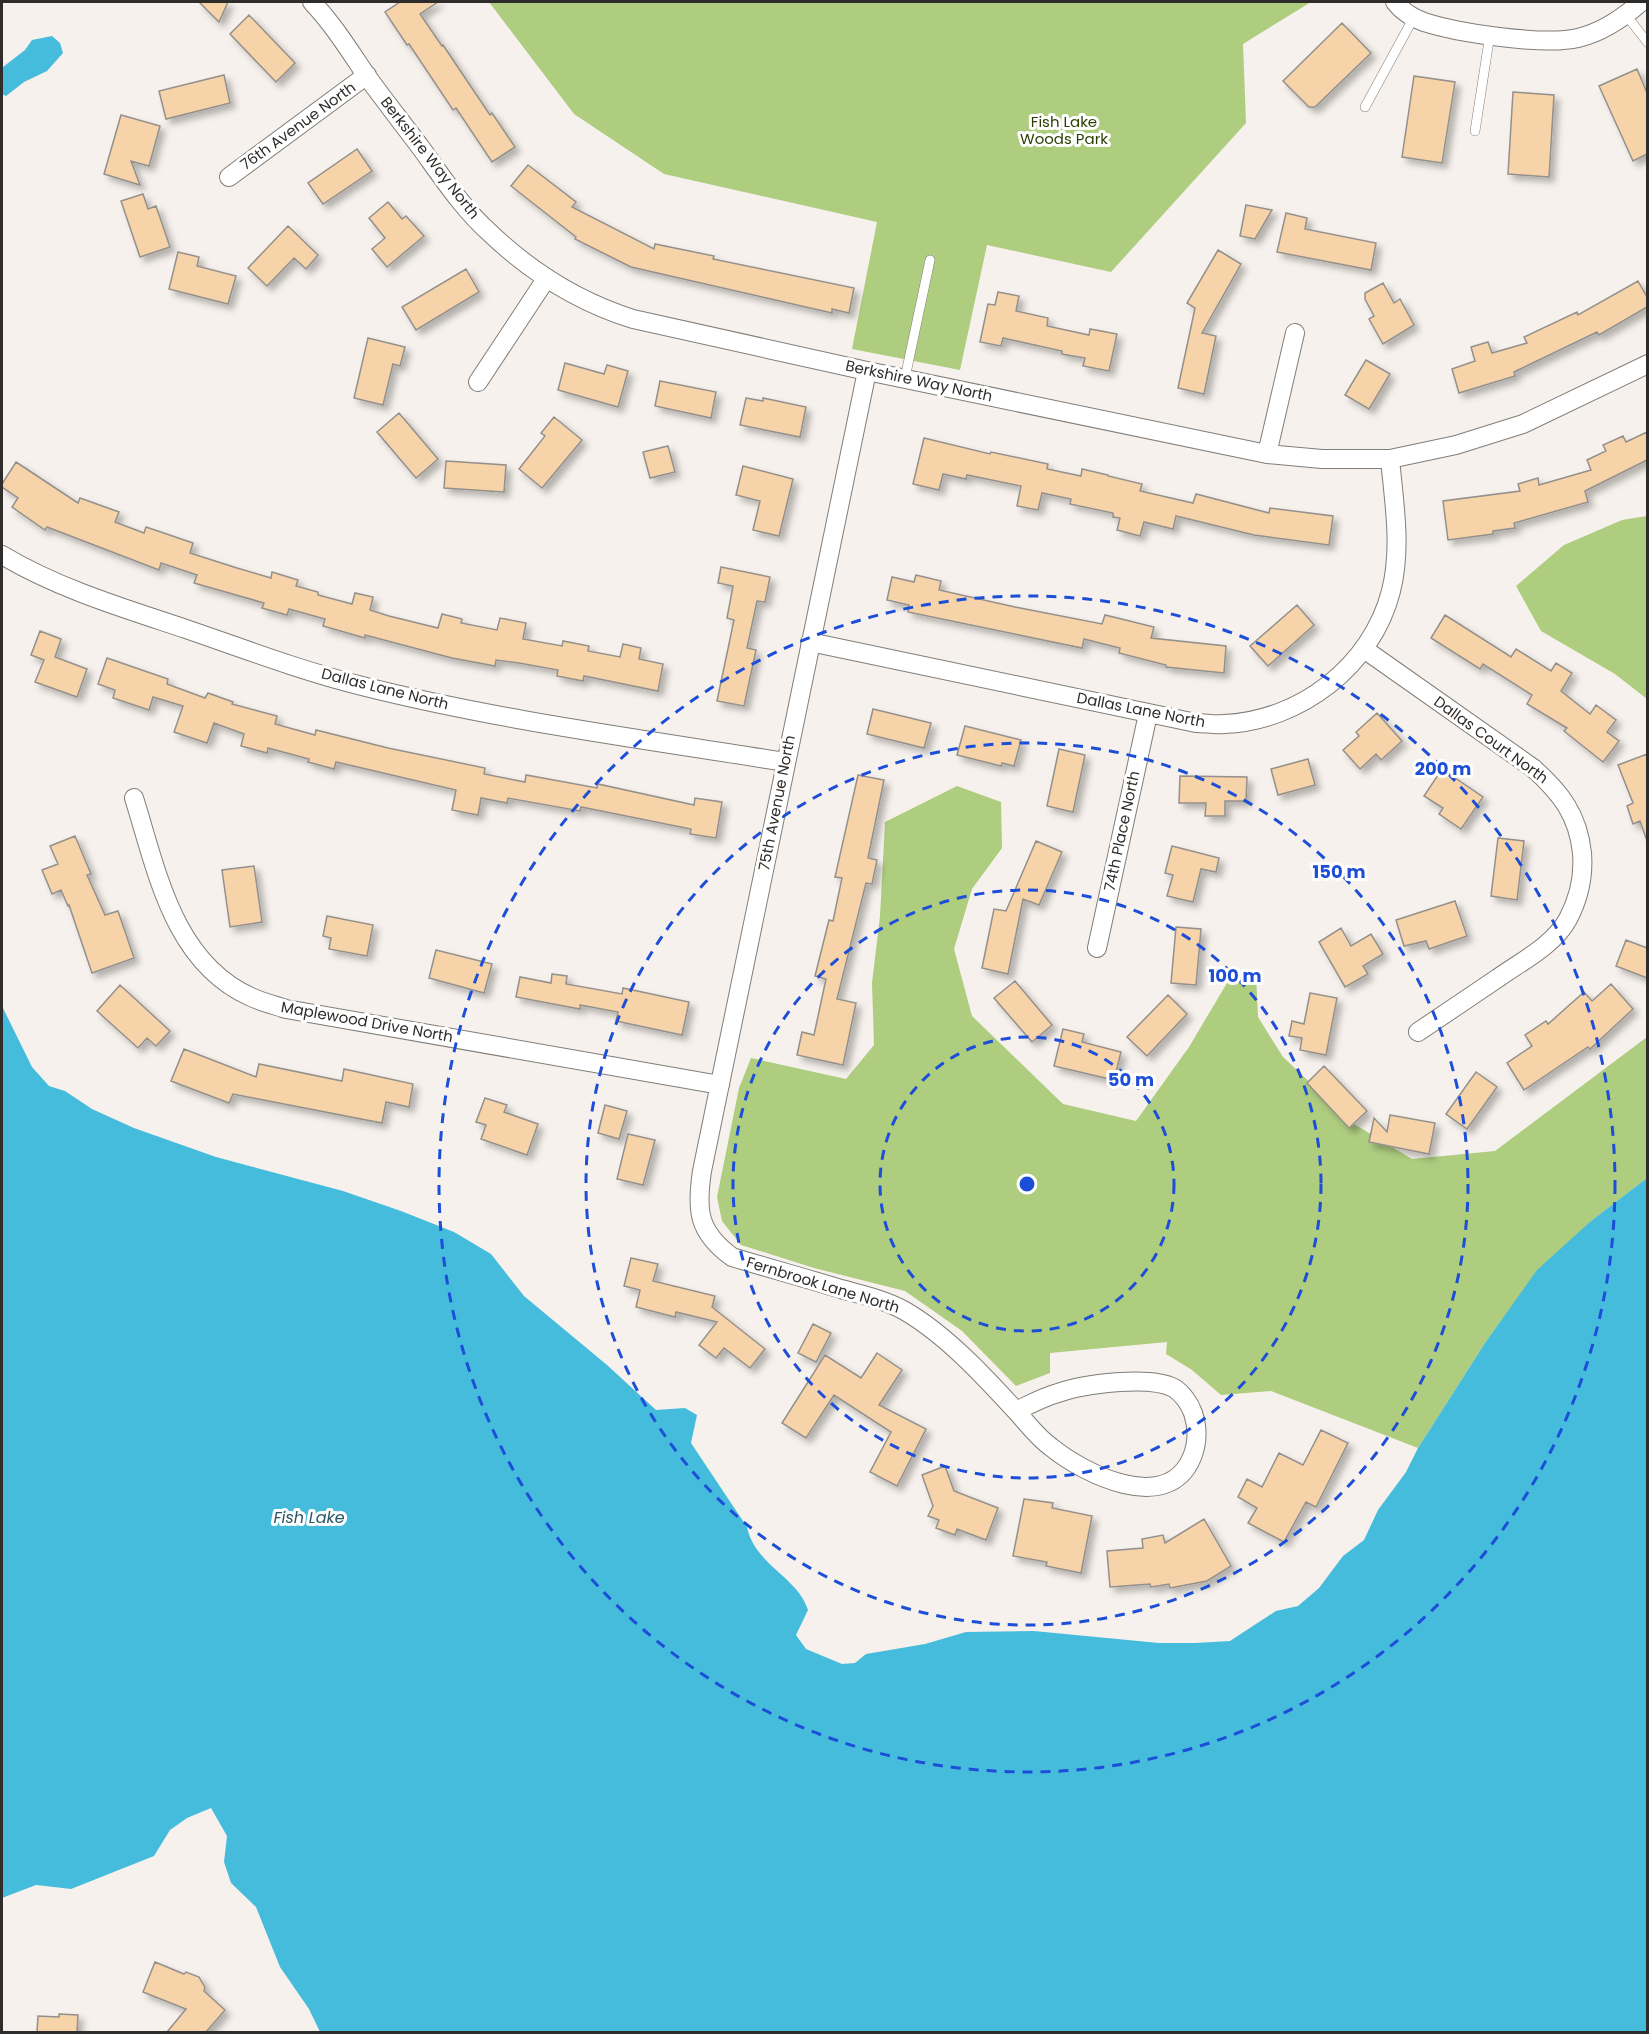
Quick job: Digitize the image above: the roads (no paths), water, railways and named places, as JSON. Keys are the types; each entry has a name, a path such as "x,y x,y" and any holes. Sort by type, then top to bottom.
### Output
{"street":[{"name":"Berkshire Way North","path":"312,2 328,18 456,195 488,232 546,279 601,309 633,319 867,371 1267,454 1322,459 1390,459 1456,445 1523,424 1647,364"},
{"path":"1395,2 1414,17 1446,28 1542,40 1578,39 1600,31 1626,15 1641,2"},
{"name":"76th Avenue North","path":"229,177 367,75"},
{"path":"478,382 546,279"},
{"path":"1267,454 1295,333"},
{"name":"75th Avenue North","path":"708,1234 699,1209 699,1192 785,762 867,371"},
{"name":"Dallas Lane North","path":"810,642 1196,723 1224,724 1279,713 1302,703 1345,672 1365,649 1379,623 1391,591 1396,559 1396,524 1390,459"},
{"name":"Dallas Lane North","path":"2,555 76,591 260,655 360,686 510,717 785,762"},
{"name":"Dallas Court North","path":"1365,649 1533,768 1555,788 1570,812 1580,835 1583,866 1580,893 1567,921 1545,946 1418,1032"},
{"name":"74th Place North","path":"1096,948 1148,714"},
{"name":"Maplewood Drive North","path":"134,798 176,923 193,951 219,977 249,996 286,1009 720,1085"},
{"name":"Fernbrook Lane North","path":"708,1234 732,1257 888,1303 904,1311 947,1341 1052,1449 1096,1474 1121,1484 1144,1488 1160,1486 1178,1476 1190,1463 1197,1446 1196,1424 1189,1404 1176,1389 1162,1384 1133,1382 1078,1388 1057,1393 1016,1411"}],"lane":[{"path":"1626,15 1647,43"},
{"path":"1365,107 1414,17"},
{"path":"1475,131 1490,34"},
{"path":"905,378 930,260"}],"water":[{"path":"52,36 60,43 63,53 47,71 24,82 6,96 2,94 3,67 25,50 32,40"},
{"name":"Fish Lake","path":"2,1006 32,1067 49,1086 65,1091 92,1109 134,1128 216,1157 343,1191 454,1232 491,1254 524,1296 607,1365 656,1410 685,1408 697,1415 691,1443 747,1527 758,1551 795,1588 808,1610 796,1635 806,1649 842,1664 855,1663 866,1654 925,1644 966,1632 1034,1631 1159,1643 1230,1641 1276,1611 1298,1606 1319,1588 1343,1556 1364,1540 1378,1510 1406,1472 1418,1448 1485,1343 1537,1270 1591,1221 1647,1178 1647,2032 320,2032 309,2009 280,1967 256,1907 231,1883 224,1862 227,1836 211,1808 187,1818 170,1830 154,1856 71,1889 36,1885 2,1898"}],"park label":[{"name":"Fish Lake Woods Park","path":"1064,130"}]}
